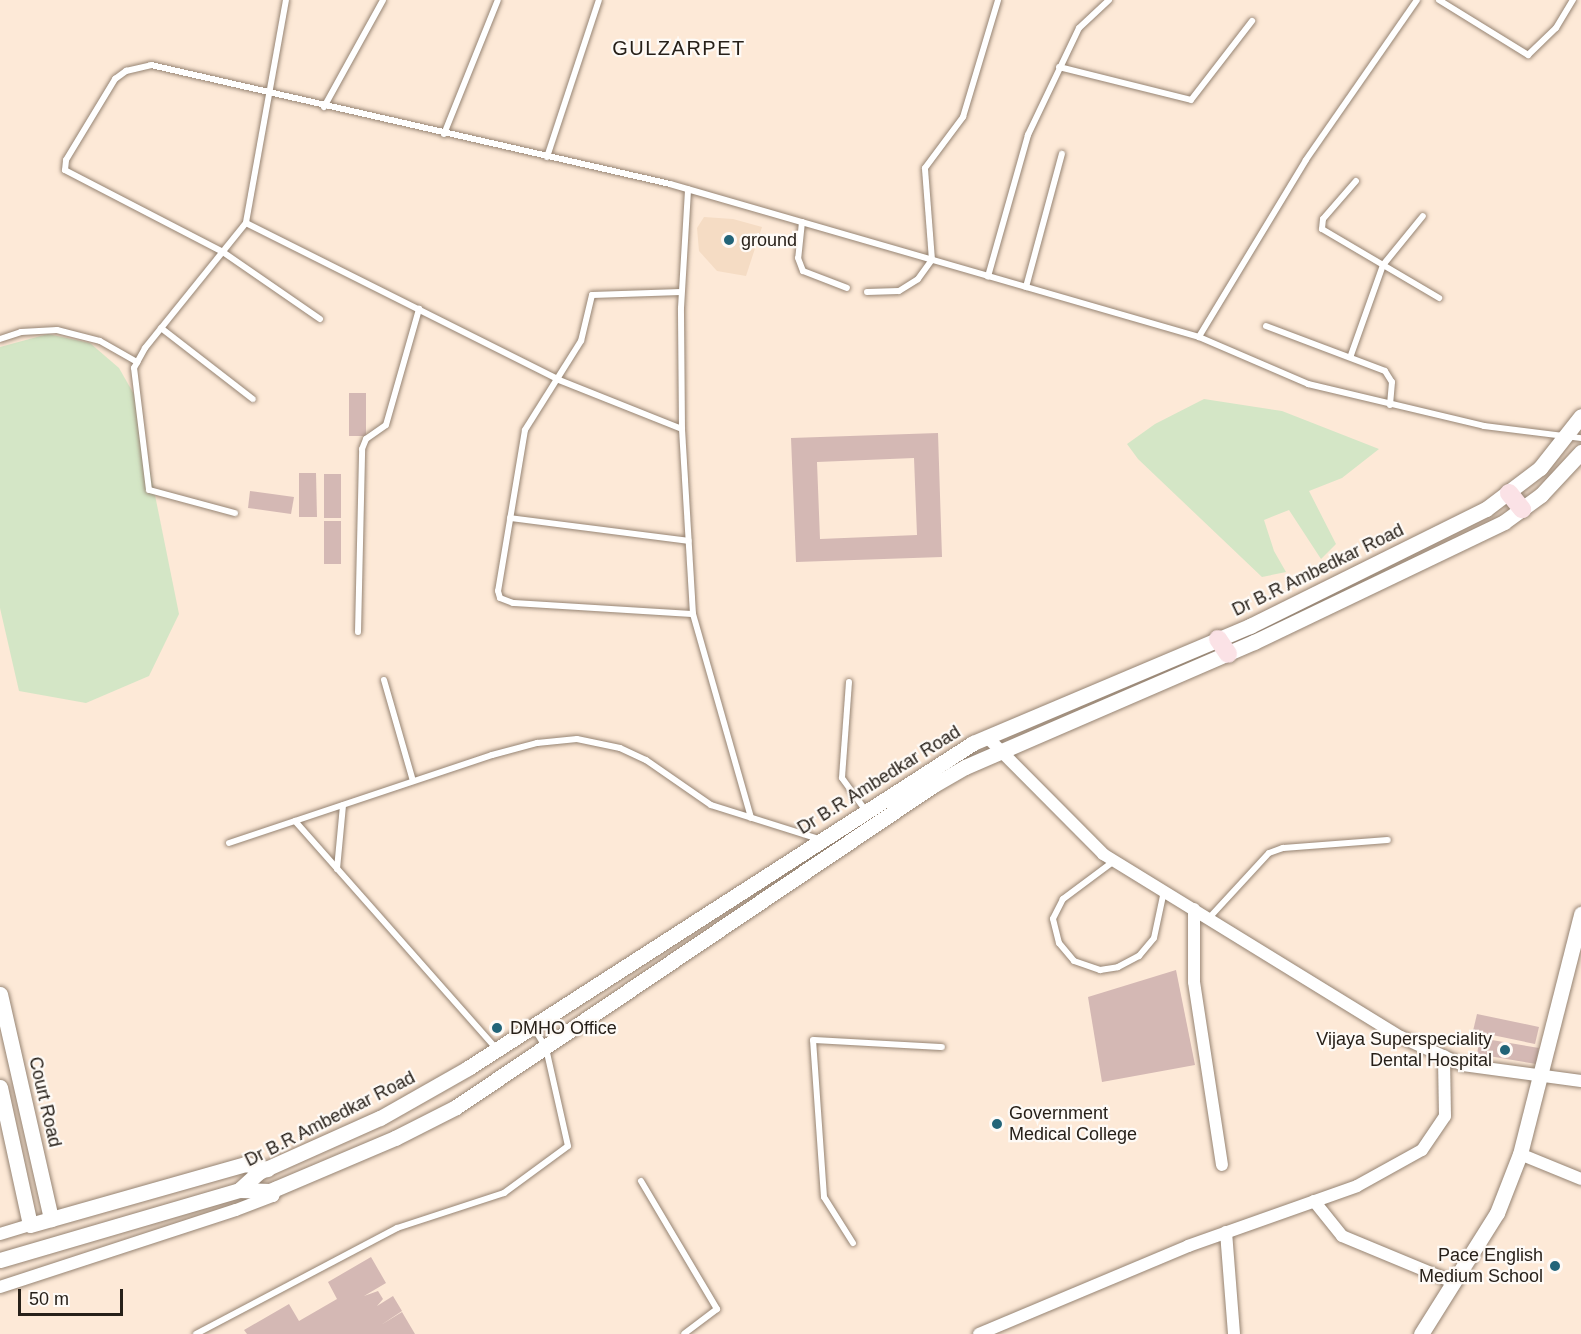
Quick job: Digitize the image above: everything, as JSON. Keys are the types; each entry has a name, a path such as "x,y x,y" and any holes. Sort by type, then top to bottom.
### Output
{"main road":[{"path":"1509,494 1522,509"}],"street":[{"name":"Dr B.R Ambedkar Road","path":"233,1192 267,1169 380,1118 497,1049 943,760 987,737 1223,646 1486,509 1509,494 1540,468 1581,416"},
{"name":"Dr B.R Ambedkar Road","path":"0,1260 233,1192 261,1192 276,1188 446,1112 546,1048 833,851 932,786 1223,646 1522,509 1581,452"},
{"path":"987,737 1114,861 1401,1037 1463,1065 1581,1081"},
{"path":"1194,909 1194,982 1222,1165"},
{"path":"1421,1334 1497,1213 1520,1154 1576,949 1581,914"},
{"name":"Court Road","path":"0,994 51,1219"},
{"path":"979,1334 1226,1232 1357,1186 1422,1150 1445,1116 1444,1056"},
{"path":"0,1087 30,1225"},
{"path":"1520,1154 1581,1179"},
{"path":"0,1234 245,1164 267,1169"},
{"path":"0,1287 236,1210 273,1196 276,1188"},
{"path":"1314,1201 1342,1236 1453,1282"},
{"path":"1226,1232 1234,1334"}],"lane":[{"path":"235,513 149,490 134,368 162,328 246,224 286,0"},
{"path":"324,107 383,0"},
{"path":"444,134 498,0"},
{"path":"547,157 599,0"},
{"path":"867,292 899,291 918,279 932,260 925,168 963,117 998,0"},
{"path":"988,276 1028,135 1079,28 1109,0"},
{"path":"1199,337 1306,160 1417,0"},
{"path":"1439,0 1528,55 1556,28 1573,0"},
{"path":"1059,67 1191,100 1252,21"},
{"path":"320,319 223,252 70,174 64,165 115,79 135,67 151,65 324,107 688,189 1199,337 1308,384 1496,428 1581,438"},
{"path":"1026,287 1062,154"},
{"path":"1356,181 1323,219 1322,229 1440,298"},
{"path":"688,189 681,292 682,429 693,614 752,818"},
{"path":"1351,355 1383,265 1423,216"},
{"path":"802,222 798,258 803,271 846,288"},
{"path":"246,224 559,380 682,429"},
{"path":"681,292 592,295 581,341 559,380 525,430 498,591 504,602 693,614"},
{"path":"358,632 362,449 366,439 386,425 419,309"},
{"path":"1266,326 1351,355 1385,371 1392,382 1390,405"},
{"path":"162,328 253,399"},
{"path":"0,339 21,332 57,330 100,341 137,362"},
{"path":"510,518 689,541"},
{"path":"384,680 413,781"},
{"path":"849,682 842,778 865,810"},
{"path":"230,843 413,781 537,743 577,739 620,748 646,760 705,802 820,839 833,851"},
{"path":"337,869 343,805"},
{"path":"295,821 497,1049"},
{"path":"1209,918 1269,853 1283,848 1388,840"},
{"path":"1114,861 1063,899 1053,919 1059,943 1074,961 1100,970 1118,967 1139,956 1154,938 1164,891"},
{"path":"196,1334 398,1228 504,1193 568,1146 546,1048 532,1025"},
{"path":"853,1243 824,1197 813,1040 942,1047"},
{"path":"641,1181 717,1309 684,1334"}],"shaded area":[{"name":"ground","path":"704,217 733,219 762,227 746,276 717,271 699,251 697,228"}],"green space":[{"path":"48,334 90,343 119,368 135,396 179,614 149,676 86,703 19,691 0,608 0,347"},
{"path":"1204,399 1282,411 1379,449 1342,478 1309,491 1336,544 1321,559 1289,510 1264,520 1274,551 1286,572 1262,577 1138,459 1127,444 1155,424"}],"building":[{"path":"349,393 366,393 366,436 349,436"},
{"path":"938,433 942,557 796,562 791,438","holes":["914,458 917,535 820,539 817,462"]},
{"path":"299,473 316,473 317,517 299,517"},
{"path":"324,474 341,474 341,518 324,518"},
{"path":"250,491 294,497 291,514 248,508"},
{"path":"324,521 341,521 341,564 324,564"},
{"path":"1176,970 1195,1065 1102,1082 1088,997"},
{"path":"1477,1014 1539,1027 1535,1044 1473,1031"},
{"path":"1480,1038 1539,1048 1536,1064 1477,1054"},
{"path":"371,1257 386,1283 364,1296 378,1291 383,1299 377,1306 393,1296 402,1311 381,1325 402,1312 415,1334 247,1334 244,1330 289,1304 299,1321 337,1299 328,1282"}],"place":[{"name":"ground","path":"729,240"},
{"name":"DMHO Office","path":"497,1028"},
{"name":"Vijaya Superspeciality Dental Hospital","path":"1505,1050"},
{"name":"Government Medical College","path":"997,1124"},
{"name":"Pace English Medium School","path":"1555,1266"}],"district":[{"name":"GULZARPET","path":"679,48"}]}
